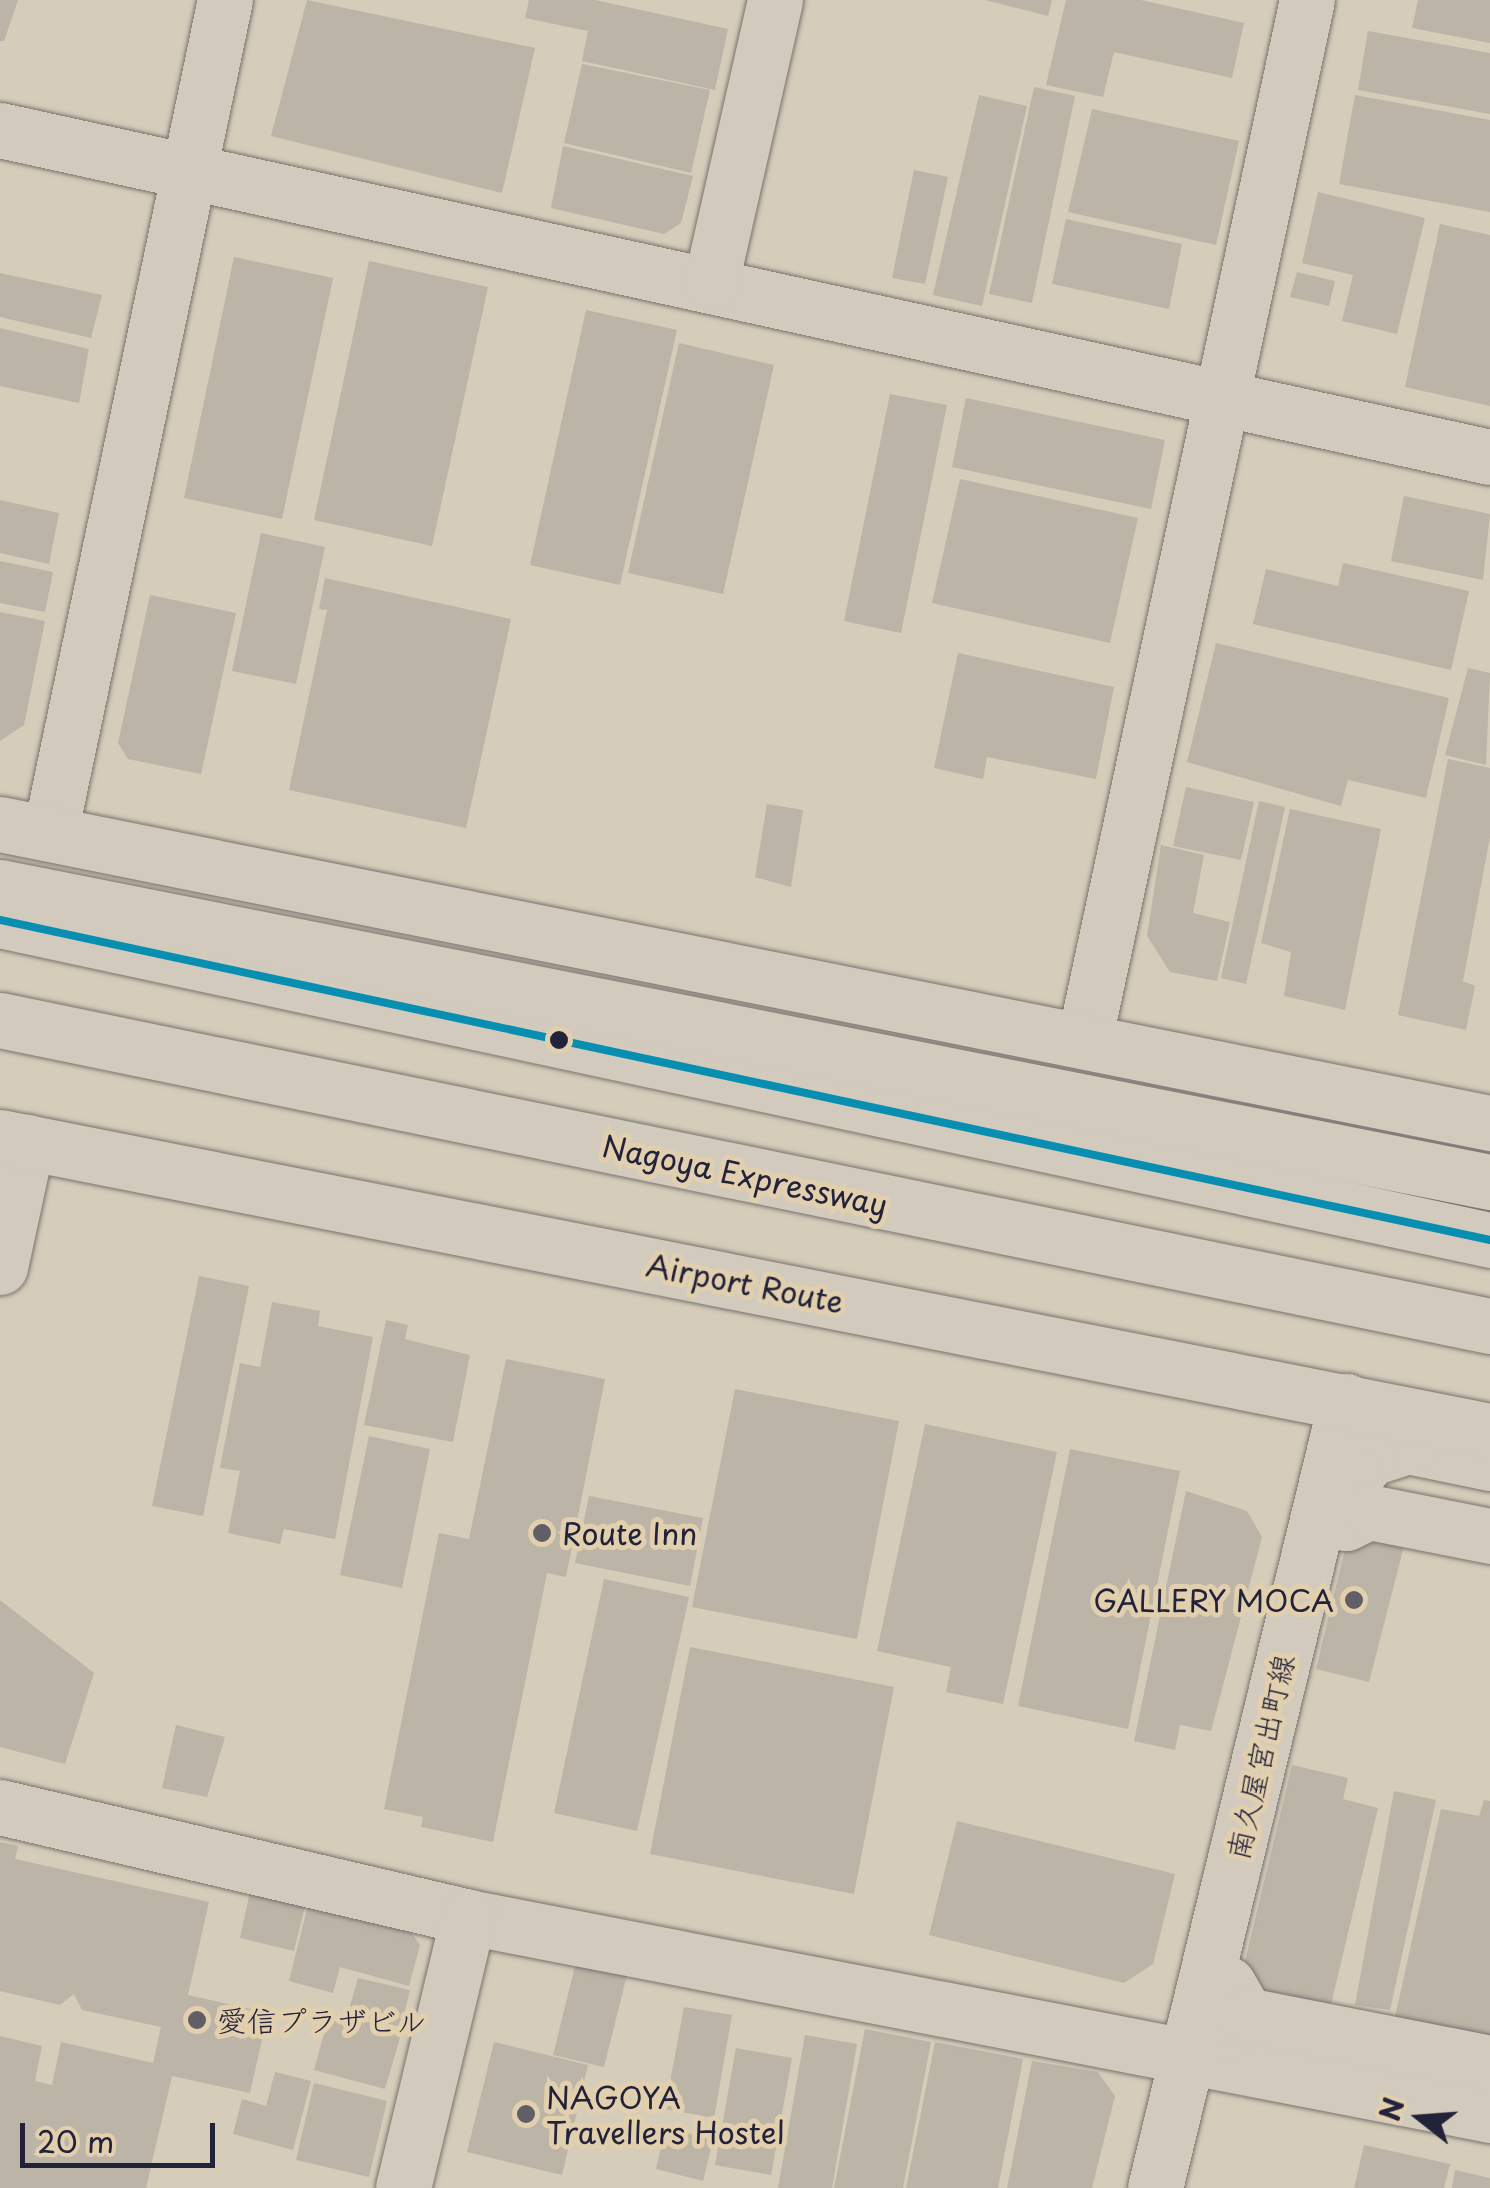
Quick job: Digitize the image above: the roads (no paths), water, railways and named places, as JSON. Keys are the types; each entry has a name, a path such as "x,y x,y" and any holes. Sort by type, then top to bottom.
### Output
{"main road":[{"path":"225,0 189,169 25,828 1086,1037 1490,1123"},
{"path":"711,282 775,0"},
{"path":"1086,1037 1218,400 1307,0"},
{"path":"0,130 711,282 1218,400 1490,457"},
{"path":"0,887 1490,1182"},
{"path":"0,920 1490,1240"},
{"name":"Nagoya Expressway","path":"0,1020 1490,1326"},
{"path":"0,1267 13,1140"},
{"name":"Airport Route","path":"13,1140 1490,1431"},
{"name":"南久屋宮出町線","path":"1156,2188 1346,1401"},
{"path":"1490,1463 1408,1446 1370,1458 1356,1476 1346,1523 1370,1512 1490,1536"},
{"path":"0,1808 468,1917 1189,2054 1490,2116"},
{"path":"402,2188 468,1917"},
{"path":"1490,2063 1246,2015 1228,1984 1219,2018 1226,2031 1490,2086"}],"place":[{"name":"Route Inn","path":"542,1533"},
{"name":"GALLERY MOCA","path":"1354,1600"},
{"name":"愛信プラザビル","path":"197,2020"},
{"name":"NAGOYA Travellers Hostel","path":"526,2114"}]}
